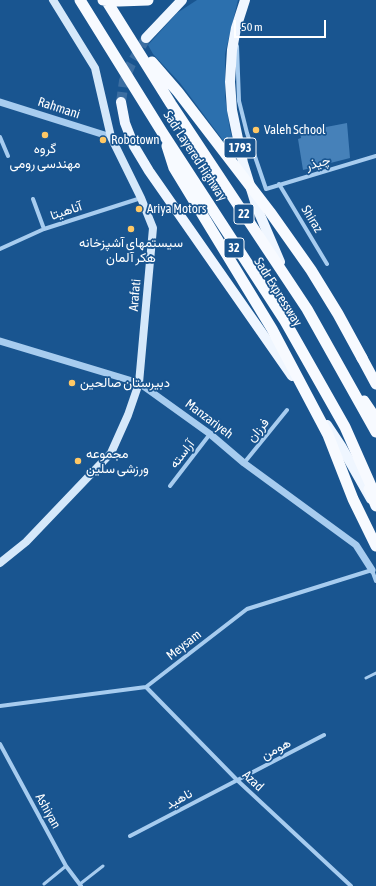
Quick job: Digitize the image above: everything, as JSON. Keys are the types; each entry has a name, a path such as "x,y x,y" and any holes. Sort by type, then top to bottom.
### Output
{"highway":[{"name":"Sadr Expressway","path":"75,0 282,323 342,429 376,506"},
{"name":"Sadr Layered Highway","path":"80,0 162,132 285,322 346,427 376,497"},
{"name":"Sadr Expressway","path":"105,0 310,307 376,419"},
{"name":"Sadr Layered Highway","path":"105,0 307,309 376,432"},
{"path":"105,0 119,2 148,0"},
{"path":"130,37 178,92 270,212 311,270 338,314 376,384"},
{"path":"162,132 174,168 272,329 328,436 353,499 376,546"}],"main road":[{"name":"Arafati","path":"0,563 26,542 111,453 128,416 139,382 153,228 141,198 110,137 95,68 53,0"},
{"path":"146,38 182,0"},
{"name":"1793","path":"245,0 236,28 232,50 230,82 232,110 243,163 257,208 280,262"},
{"path":"121,102 125,123 134,146 149,171 341,446 376,509"}],"street":[{"name":"چیذر","path":"236,28 240,101 247,133 266,188 376,156"},
{"name":"Rahmani","path":"0,102 110,137"},
{"path":"0,137 8,156"},
{"name":"Shiraz","path":"279,184 327,264"},
{"name":"آناهیتا","path":"0,249 44,229 141,198"},
{"path":"33,199 44,229"},
{"name":"Manzariyeh","path":"0,341 139,382 356,545 372,570"},
{"name":"فرزان","path":"244,462 287,410"},
{"name":"آراسته","path":"170,486 210,434"},
{"path":"372,570 376,581"},
{"name":"Meysam","path":"146,687 247,609 372,570"},
{"path":"0,706 146,687"},
{"name":"Azad","path":"146,687 237,780 351,886"},
{"name":"هومن","path":"237,780 324,735"},
{"name":"Ashiyan","path":"0,744 66,866 81,885"},
{"name":"ناهید","path":"130,836 237,780"}],"lane":[{"path":"366,678 376,673"},
{"path":"44,884 66,866"},
{"path":"81,885 103,866"}],"shaded area":[{"path":"197,0 238,0 225,54 225,97 230,130 235,147 242,161 234,155 180,83 153,54 148,45 177,13"}],"building":[{"path":"347,123 350,158 303,170 298,139 301,138 300,132"}],"tunnel":[{"path":"121,102 124,81 131,64 146,38"}],"place":[{"name":"Valeh School","path":"256,130"},
{"name":"گروه مهندسی رومی","path":"45,135"},
{"name":"Robotown","path":"103,140"},
{"name":"Ariya Motors","path":"139,209"},
{"name":"سیستمهای آشپزخانه هکر آلمان","path":"131,229"},
{"name":"دبیرستان صالحین","path":"72,383"},
{"name":"مجموعه ورزشی سلین","path":"78,461"}]}
